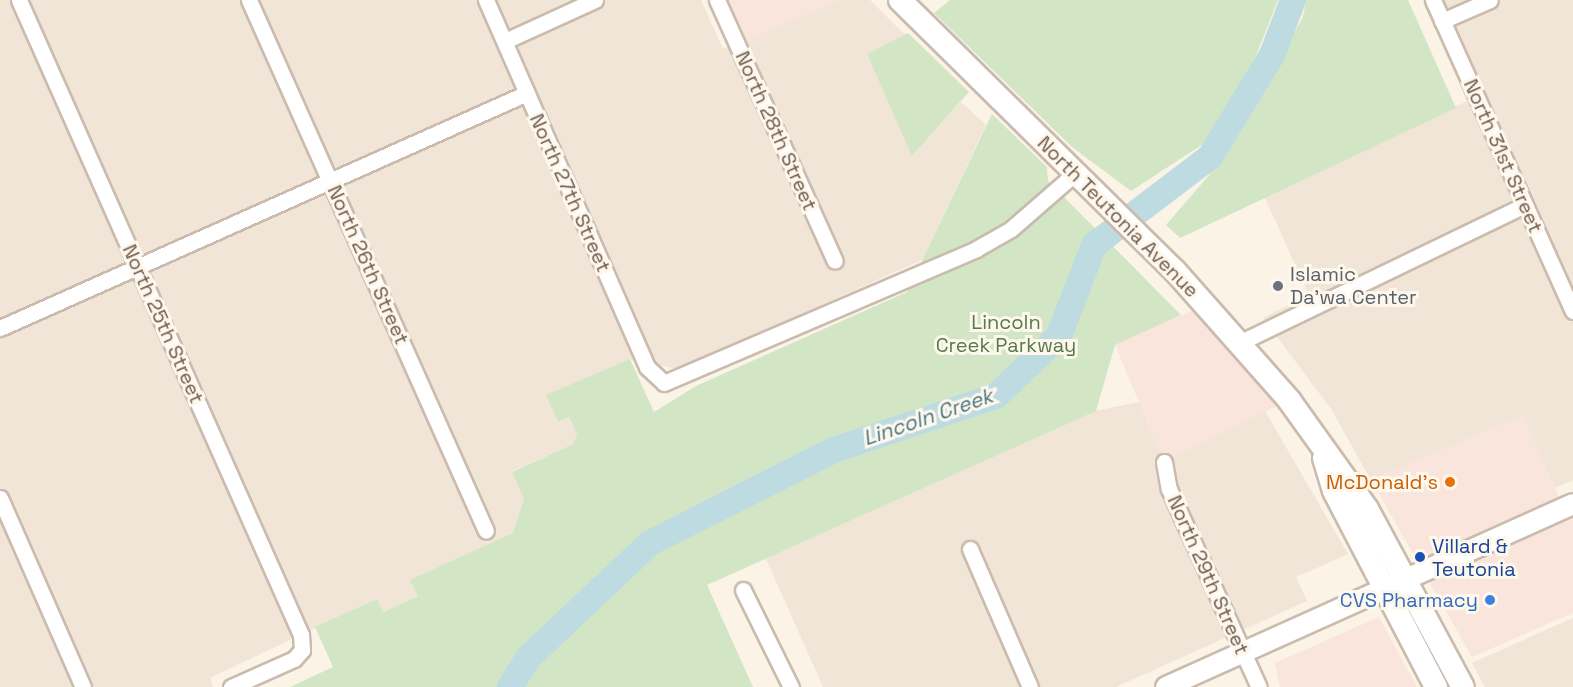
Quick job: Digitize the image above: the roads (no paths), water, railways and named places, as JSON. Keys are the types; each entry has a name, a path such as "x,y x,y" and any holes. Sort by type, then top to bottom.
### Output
{"main road":[{"name":"North Teutonia Avenue","path":"900,0 1078,178 1175,271 1241,342 1355,489 1463,687"},
{"name":"North Teutonia Avenue","path":"1321,448 1334,491 1383,590 1436,687"}],"street":[{"name":"North 25th Street","path":"19,0 301,634 302,650 294,659 231,687"},
{"name":"North 26th Street","path":"249,0 486,531"},
{"name":"North 27th Street","path":"486,0 647,367 660,382 674,384 976,249 1011,229 1078,178"},
{"path":"505,41 595,0"},
{"name":"North 28th Street","path":"717,0 835,261"},
{"name":"North 31st Street","path":"1432,0 1573,311"},
{"path":"1442,21 1490,0"},
{"path":"0,328 527,93"},
{"path":"1241,342 1525,205"},
{"name":"North 29th Street","path":"1164,462 1169,489 1259,687"},
{"path":"0,498 83,687"},
{"path":"1166,687 1573,504"},
{"path":"969,549 1030,687"},
{"path":"743,590 791,687"}],"waterway":[{"name":"Lincoln Creek","path":"510,687 529,657 650,543 834,450 996,396 1059,336 1094,245 1210,157 1272,55 1293,0"}],"place":[{"name":"Islamic Da'wa Center","path":"1278,286"},
{"name":"McDonald's","path":"1450,482"},
{"name":"Villard & Teutonia","path":"1420,557"},
{"name":"CVS Pharmacy","path":"1490,600"}],"park label":[{"name":"Lincoln Creek Parkway","path":"1006,334"}]}
